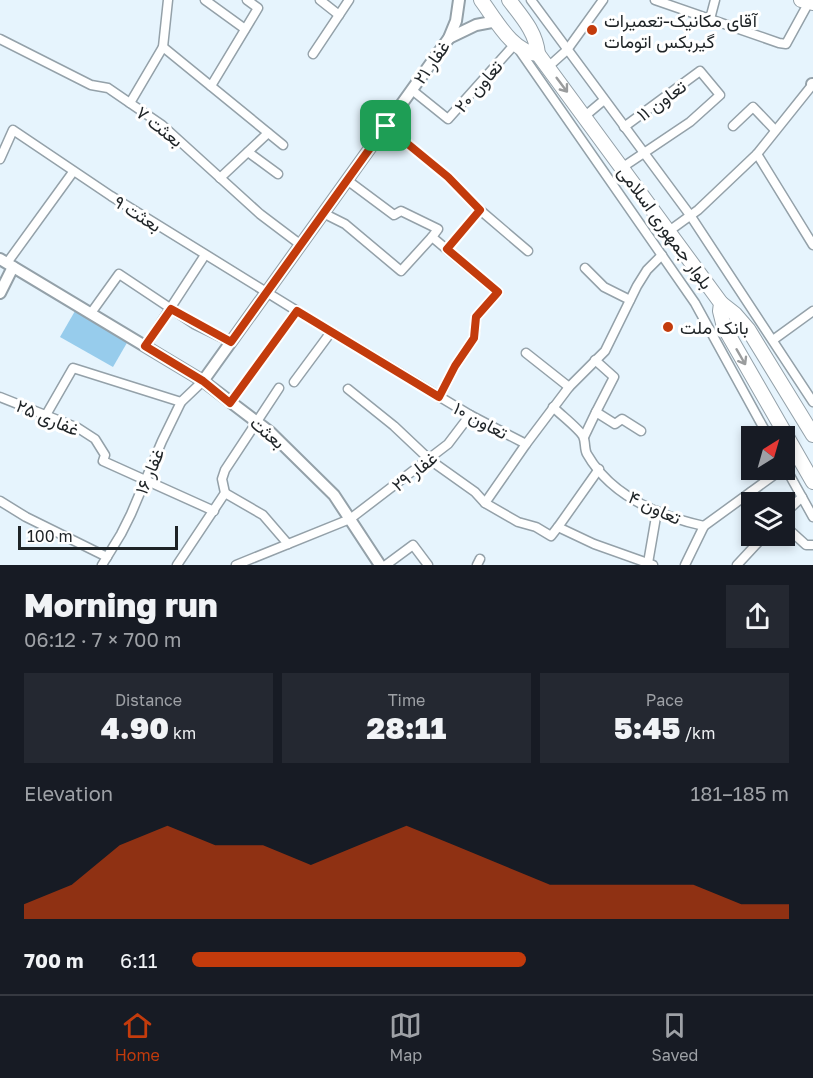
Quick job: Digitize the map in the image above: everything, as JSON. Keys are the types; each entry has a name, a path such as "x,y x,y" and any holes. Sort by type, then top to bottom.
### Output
{"main road":[{"path":"481,0 514,44"},
{"path":"509,0 535,38 538,54"},
{"name":"بلوار جمهوری اسلامی","path":"514,44 530,53 538,54 721,303 720,311 724,327 813,482"},
{"path":"721,303 748,329 813,435"}],"street":[{"path":"130,103 163,47 168,0"},
{"path":"205,0 245,29"},
{"path":"211,86 258,8 247,0"},
{"path":"320,0 339,15"},
{"path":"313,54 349,0"},
{"name":"غفار ۲۱","path":"203,381 449,38 456,21 459,0"},
{"path":"531,0 690,215 813,402"},
{"path":"548,67 567,50 603,0"},
{"path":"655,0 786,44 810,2"},
{"path":"710,19 715,0"},
{"path":"528,25 545,19"},
{"path":"449,38 476,25 497,21"},
{"name":"بعثت ۷","path":"0,39 92,85 108,88 130,103 162,125 260,214 301,245"},
{"path":"514,44 695,303 763,426"},
{"name":"تعاون ۲۰","path":"412,90 448,119 514,44"},
{"path":"163,47 283,145"},
{"name":"تعاون ۱۱","path":"624,127 700,71 720,96 690,122 643,152"},
{"path":"669,231 758,154 813,84"},
{"path":"585,116 604,100"},
{"path":"733,126 753,107 776,130"},
{"path":"386,126 448,177 480,210 528,251"},
{"name":"بعثت ۹","path":"0,159 13,130 73,172 267,292"},
{"path":"220,178 268,133"},
{"path":"248,152 278,174"},
{"path":"623,168 643,152"},
{"path":"758,154 813,245"},
{"path":"0,293 7,263 73,172"},
{"path":"323,213 345,224 402,271 438,229 401,211 394,215 347,180"},
{"path":"447,249 480,210"},
{"path":"432,237 498,292 476,317 474,338 455,366 439,397"},
{"path":"145,346 205,255"},
{"name":"تعاون ۱۰","path":"267,292 439,397 526,444 553,407 605,351 647,270 662,255"},
{"name":"بعثت","path":"7,263 203,381 270,432 334,495 380,565"},
{"path":"585,268 604,287 630,300"},
{"path":"91,313 119,274 171,309 231,342"},
{"path":"230,403 297,311"},
{"path":"773,340 813,311"},
{"path":"748,329 761,321"},
{"path":"294,382 331,332"},
{"path":"526,353 570,387"},
{"path":"584,437 614,377 596,360"},
{"path":"46,415 73,368 181,402"},
{"name":"غفار ۱۶","path":"102,565 121,534 181,402 203,381"},
{"path":"178,564 225,493 222,479 225,470 279,388"},
{"path":"348,389 394,426 430,460 475,492 485,503 518,522 536,527 551,536 598,469"},
{"name":"غفاری ۲۵","path":"0,397 78,428 95,439 105,455 103,461 214,511"},
{"name":"تعاون ۴","path":"553,407 584,437 586,453 598,469 612,485 630,498 657,511 704,526 741,499"},
{"path":"596,412 615,424 622,419 641,431"},
{"name":"غفار ۲۹","path":"236,565 351,519 430,460 448,444 470,415"},
{"path":"485,503 526,444"},
{"name":"تعاون ۴","path":"751,492 767,480"},
{"path":"792,480 813,517"},
{"path":"225,493 263,515 288,544"},
{"path":"795,504 802,497"},
{"path":"0,501 26,517 107,556"},
{"path":"558,527 594,544 651,564 657,511"},
{"path":"685,565 704,526"},
{"path":"795,535 806,545 813,545"},
{"path":"386,565 413,545 428,565"},
{"path":"738,565 755,546"}],"shaded area":[{"path":"75,311 128,341 113,367 60,337"}],"place":[{"name":"آقای مکانیک-تعمیرات گیربکس اتومات","path":"592,30"},
{"name":"بانک ملت","path":"668,327"}],"route":[{"path":"386,126 448,177 480,210 447,249 498,292 476,317 474,338 455,366 439,397 297,311 230,403 203,381 145,346 171,309 194,324 231,342 386,126"}]}
